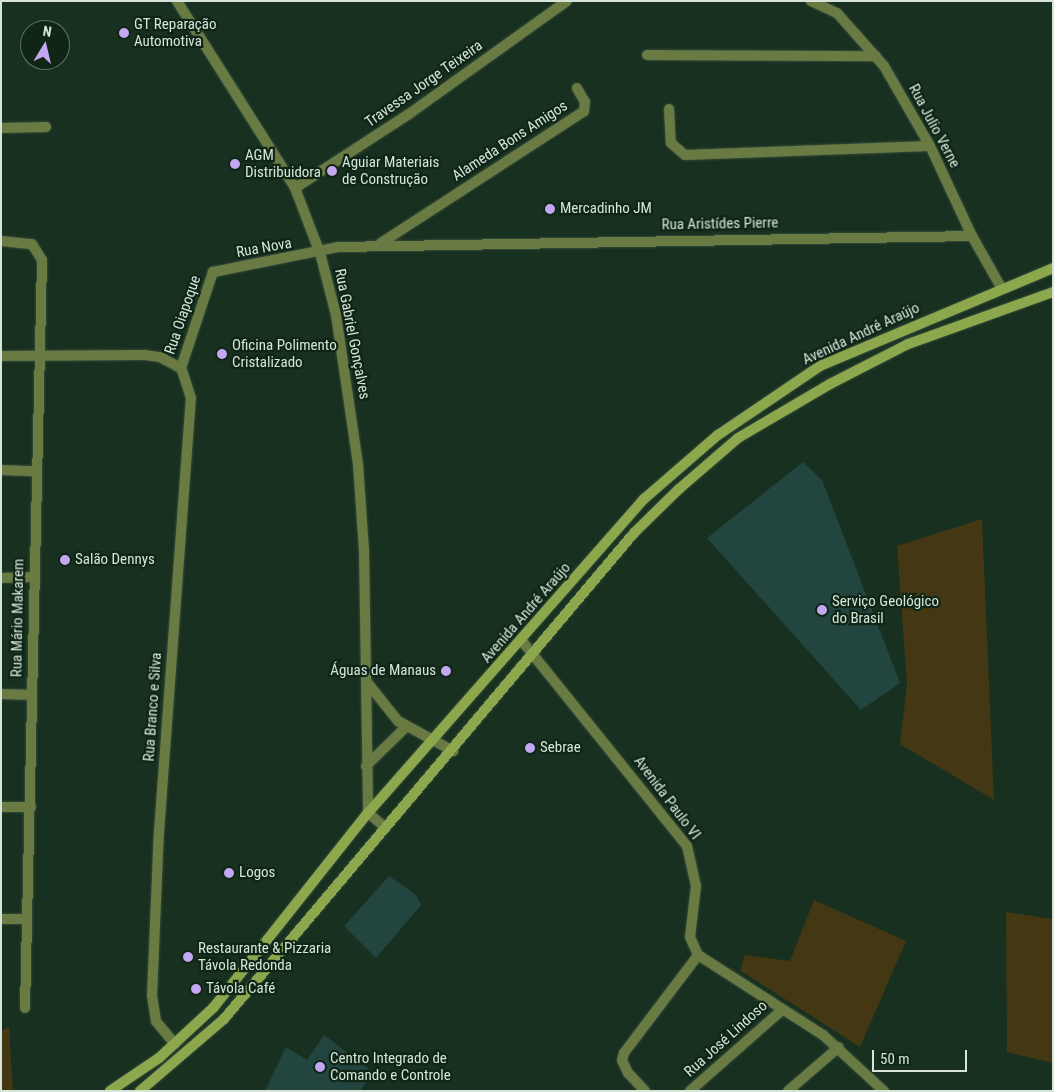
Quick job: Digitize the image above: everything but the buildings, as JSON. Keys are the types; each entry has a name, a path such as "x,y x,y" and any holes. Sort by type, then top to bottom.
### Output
{"main road":[{"name":"Avenida André Araújo","path":"110,1091 175,1044 214,1007 368,813 437,739 644,499 718,435 820,366 1053,268"},
{"name":"Avenida André Araújo","path":"140,1091 224,1019 453,751 634,533 738,438 770,416 908,344 1053,292"}],"street":[{"name":"Rua Gabriel Gonçalves","path":"177,1 295,188 320,253 336,315 358,464 366,680 368,813"},
{"name":"Travessa Jorge Teixeira","path":"295,188 409,114 568,1"},
{"name":"Rua Julio Verne","path":"811,1 837,13 876,56 930,146 972,236 1002,289"},
{"path":"647,55 876,56"},
{"name":"Alameda Bons Amigos","path":"380,244 584,111 585,102 577,88"},
{"path":"669,109 671,143 685,156 930,146"},
{"path":"1,128 46,127"},
{"name":"Rua Aristídes Pierre","path":"320,253 338,247 380,244 972,236"},
{"name":"Rua Mário Makarem","path":"1,241 21,241 32,244 42,260 34,471 31,807 25,1008"},
{"name":"Rua Nova","path":"213,272 320,253"},
{"name":"Rua Oiapoque","path":"181,368 213,272"},
{"path":"1,356 145,355 160,356 181,368"},
{"name":"Rua Branco e Silva","path":"175,1044 156,1021 152,978 191,398 181,368"},
{"path":"1,470 34,471"},
{"path":"1,578 33,577"},
{"name":"Avenida Paulo VI","path":"522,641 686,846 696,886 690,937 698,955"},
{"path":"366,680 382,705 407,726 437,739 453,751"},
{"path":"1,694 32,695"},
{"path":"366,766 407,726"},
{"path":"1,807 31,807"},
{"path":"368,813 386,828"},
{"path":"1,919 27,919"},
{"path":"645,1091 628,1073 622,1060 626,1049 698,955 838,1047 884,1091"},
{"name":"Rua José Lindoso","path":"690,1091 782,1010"},
{"path":"788,1091 838,1047"}],"shaded area":[{"path":"982,519 994,800 900,744 907,684 897,546"},
{"path":"814,900 906,941 860,1047 741,971 744,955 790,961"},
{"path":"1006,912 1053,919 1053,1063 1007,1052"},
{"path":"9,1027 13,1091 1,1091 1,1031"}],"place":[{"name":"GT Reparação Automotiva","path":"124,33"},
{"name":"AGM Distribuidora","path":"235,164"},
{"name":"Aguiar Materiais de Construção","path":"332,171"},
{"name":"Mercadinho JM","path":"550,209"},
{"name":"Oficina Polimento Cristalizado","path":"222,354"},
{"name":"Salão Dennys","path":"65,560"},
{"name":"Serviço Geológico do Brasil","path":"822,610"},
{"name":"Águas de Manaus","path":"446,671"},
{"name":"Sebrae","path":"530,748"},
{"name":"Logos","path":"229,873"},
{"name":"Restaurante & Pizzaria Távola Redonda","path":"188,957"},
{"name":"Távola Café","path":"196,989"},
{"name":"Centro Integrado de Comando e Controle","path":"320,1067"}]}
